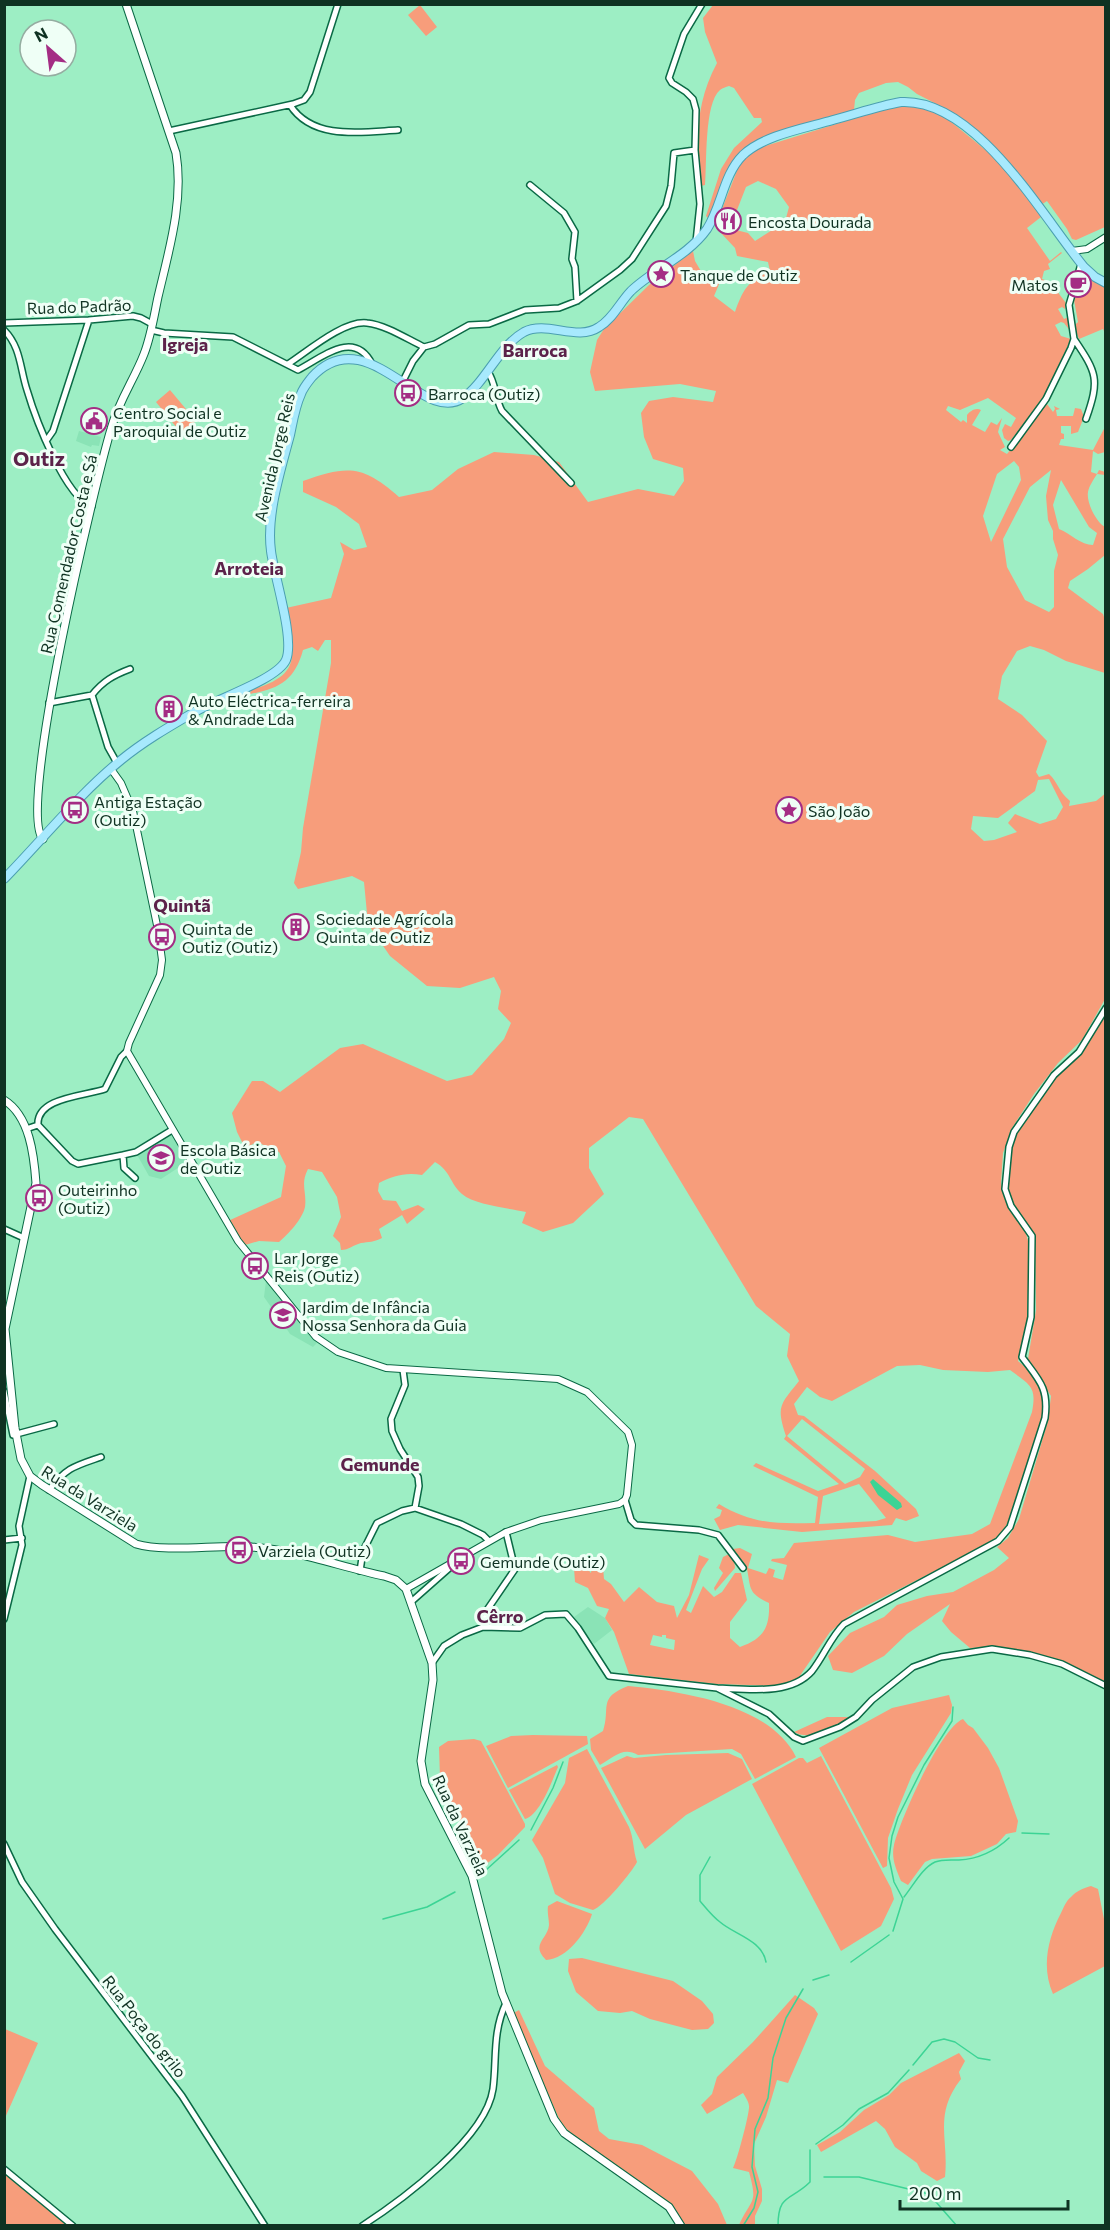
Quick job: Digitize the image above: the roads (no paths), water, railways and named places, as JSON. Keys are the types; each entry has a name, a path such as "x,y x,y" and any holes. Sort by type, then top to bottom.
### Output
{"main road":[{"name":"Rua Comendador Costa e Sá","path":"44,838 40,835 37,825 49,703 92,506 114,418 125,390 145,352 175,217 177,161 126,4"},
{"name":"Avenida Jorge Reis","path":"4,879 114,766 142,744 196,711 266,679 284,665 289,652 289,642 270,535 276,496 299,399 312,377 332,363 354,359 372,364 438,401 454,403 465,397 508,348 527,331 543,329 581,333 598,328 634,288 696,242 711,223 730,174 744,155 765,141 901,102 920,103 944,112 964,126 1006,165 1082,264 1095,277 1106,283"},
{"name":"Rua da Varziela","path":"4,1101 17,1110 26,1129 36,1183 6,1306 4,1329 16,1436 21,1459 30,1476 126,1538 145,1546 253,1547 396,1580 406,1590 432,1663 433,1680 421,1761 422,1776 472,1876 495,1971 558,2127 576,2143 669,2207 681,2226"}],"street":[{"path":"169,131 304,100 310,92 338,4"},
{"path":"696,242 700,204 695,150 696,110 693,99 669,78 684,34 702,4"},
{"path":"290,105 295,112 321,129 345,133 398,130"},
{"path":"402,382 413,361 424,347 435,344 469,325 489,324 525,310 559,308 577,301 620,270 632,259 666,206 671,186 674,153 695,150"},
{"path":"530,185 564,213 575,232 572,259 575,267 577,301"},
{"path":"1072,251 1087,249 1106,237"},
{"path":"1086,419 1094,397 1095,378 1087,358 1074,339 1069,305 1087,249"},
{"name":"Rua do Padrão","path":"4,323 133,316 141,318 151,327 164,333 233,337 288,364"},
{"path":"46,441 53,432 89,320"},
{"path":"372,364 362,350 351,346 340,348 298,370 288,364 338,331 350,325 365,322 424,347"},
{"path":"4,330 17,349 26,388 46,441 80,501 92,506"},
{"path":"1011,447 1046,399 1063,368 1074,339"},
{"path":"488,372 501,411 571,483"},
{"path":"49,703 92,695 113,675 130,669"},
{"path":"92,695 114,766 133,811 158,930 162,960 160,975 127,1051 121,1057 105,1089 60,1100 43,1110 37,1119 38,1125 72,1161 78,1164 136,1152 172,1130"},
{"path":"432,1663 444,1646 462,1635 483,1627 520,1628 545,1615 566,1614 578,1628 609,1676 717,1688 760,1690 794,1684 812,1671 832,1636 844,1624 998,1541 1010,1527 1045,1418 1047,1403 1043,1387 1022,1357 1031,1317 1032,1236 1011,1206 1005,1189 1009,1147 1014,1132 1054,1075 1079,1052 1106,1008"},
{"path":"127,1051 238,1241 316,1337 338,1352 386,1368 558,1379 587,1392 628,1432 632,1445 625,1500 631,1520 636,1525 699,1530 718,1535 743,1568"},
{"path":"26,1129 38,1125"},
{"path":"123,1155 124,1168 135,1178"},
{"path":"4,1229 24,1238"},
{"path":"403,1370 405,1385 391,1419 392,1431 400,1449 418,1477 419,1486 415,1508"},
{"path":"4,1391 13,1435 54,1424"},
{"path":"49,1490 60,1477 76,1465 101,1457"},
{"name":"Rua da Varziela","path":"22,1538 19,1526 30,1476"},
{"path":"406,1590 506,1532 541,1520 613,1506 625,1500"},
{"path":"360,1571 363,1551 377,1523 387,1517 415,1508 461,1524 483,1535 489,1541"},
{"path":"483,1627 487,1610 515,1569 506,1532"},
{"path":"4,1540 22,1538 4,1619"},
{"path":"411,1602 455,1563 455,1560"},
{"path":"717,1688 769,1714 794,1737 804,1741 840,1727 856,1717 872,1700 914,1667 941,1657 992,1649 1030,1655 1062,1664 1106,1686"},
{"name":"Rua Poça do grilo","path":"4,1844 27,1889 114,2009 182,2096 265,2226"},
{"path":"362,2226 420,2185 479,2122 489,2106 493,2088 494,2052 498,2026 506,2003"},
{"path":"4,2169 73,2226"}],"waterway":[{"path":"893,1931 903,1899 894,1882 889,1858 892,1836 898,1817 924,1765 952,1721 953,1707"},
{"path":"531,1830 553,1788 563,1762"},
{"path":"1022,1833 1049,1834"},
{"path":"904,1897 922,1873 935,1862 980,1856 992,1851 1009,1838"},
{"path":"486,1870 519,1840"},
{"path":"710,1857 700,1875 700,1901 726,1927 754,1943 766,1962"},
{"path":"383,1919 427,1907 455,1892"},
{"path":"851,1962 889,1935"},
{"path":"813,1980 829,1975"},
{"path":"743,2226 754,2208 758,2192 752,2167 755,2129 768,2098 773,2058 786,2018 803,1989"},
{"path":"913,2065 932,2042 944,2039 955,2042 978,2058 990,2060"},
{"path":"816,2144 843,2125 859,2109 888,2093 909,2070"},
{"path":"778,2226 780,2208 783,2203 810,2182 810,2150"},
{"path":"824,2177 859,2177 929,2194 957,2226"}],"place":[{"name":"Encosta Dourada","path":"728,221"},
{"name":"Tanque de Outiz","path":"661,274"},
{"name":"Matos","path":"1078,284"},
{"name":"Barroca (Outiz)","path":"408,393"},
{"name":"Centro Social e Paroquial de Outiz","path":"94,421"},
{"name":"Auto Eléctrica-ferreira & Andrade Lda","path":"169,709"},
{"name":"Antiga Estação (Outiz)","path":"75,810"},
{"name":"São João","path":"789,810"},
{"name":"Sociedade Agrícola Quinta de Outiz","path":"296,927"},
{"name":"Quinta de Outiz (Outiz)","path":"162,937"},
{"name":"Escola Básica de Outiz","path":"161,1158"},
{"name":"Outeirinho (Outiz)","path":"39,1198"},
{"name":"Lar Jorge Reis (Outiz)","path":"255,1266"},
{"name":"Jardim de Infância Nossa Senhora da Guia","path":"283,1315"},
{"name":"Varziela (Outiz)","path":"239,1550"},
{"name":"Gemunde (Outiz)","path":"461,1561"}],"district":[{"name":"Igreja","path":"185,344"},
{"name":"Barroca","path":"535,350"},
{"name":"Outiz","path":"39,458"},
{"name":"Arroteia","path":"249,568"},
{"name":"Quintã","path":"182,905"},
{"name":"Gemunde","path":"380,1464"},
{"name":"Cêrro","path":"500,1616"}]}
